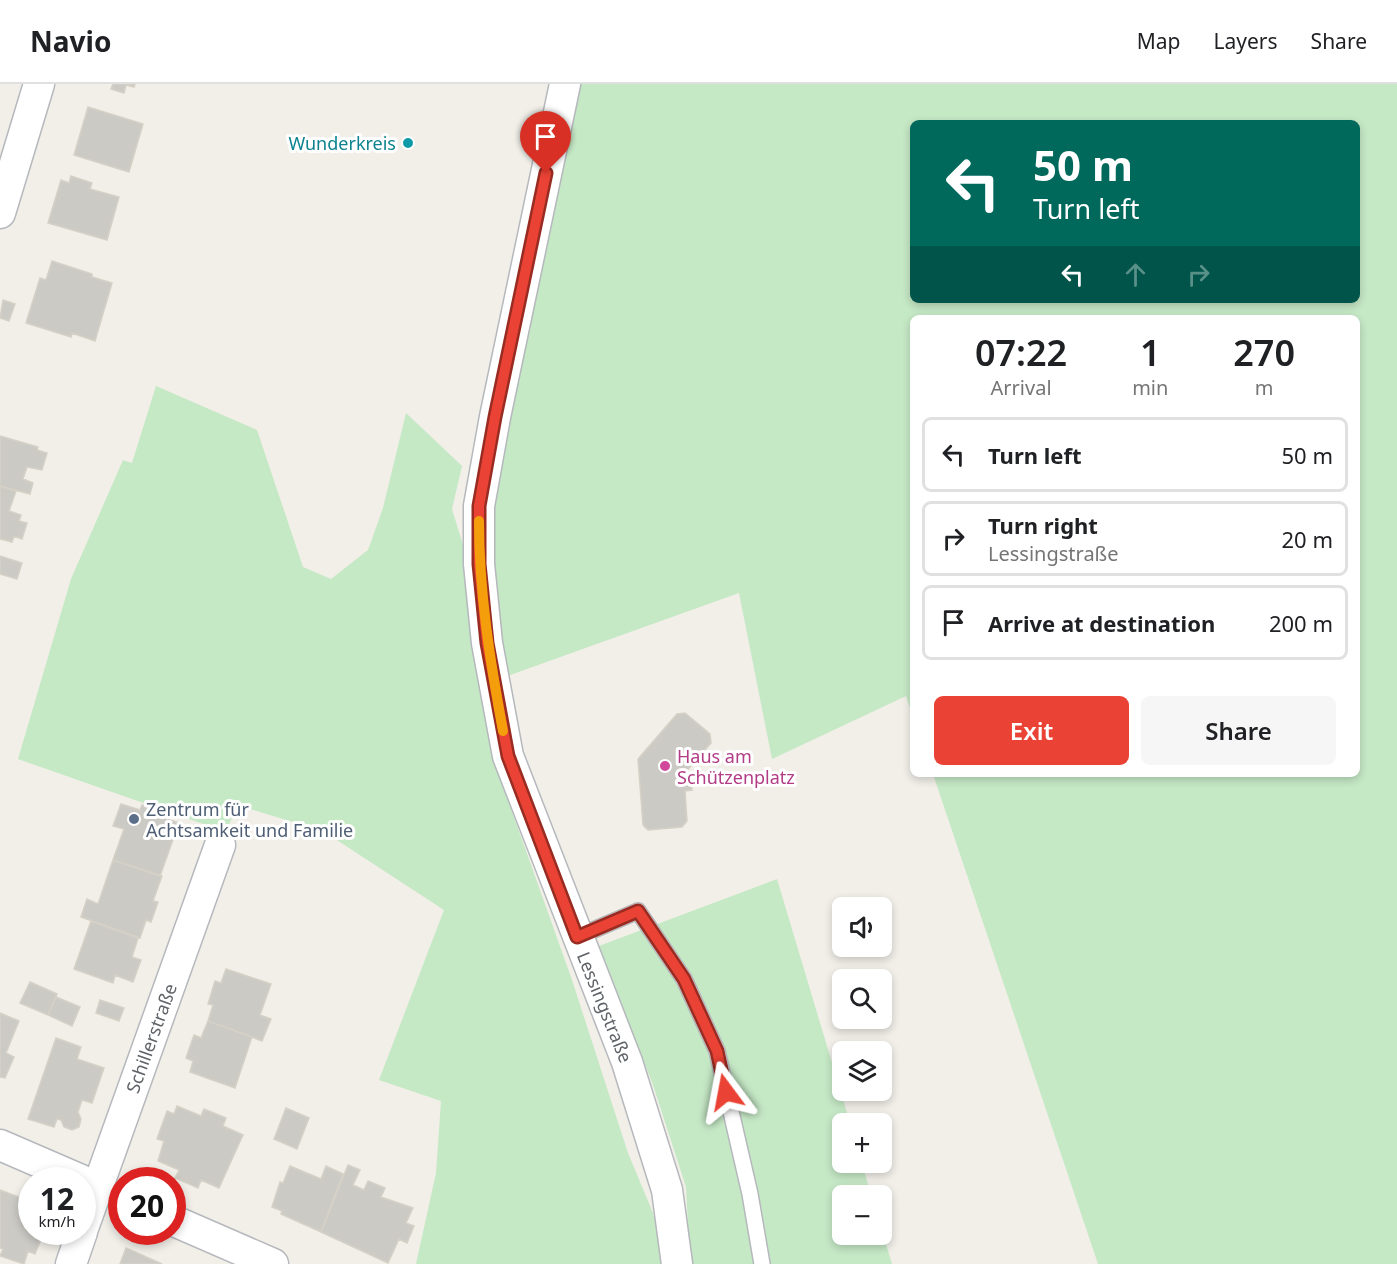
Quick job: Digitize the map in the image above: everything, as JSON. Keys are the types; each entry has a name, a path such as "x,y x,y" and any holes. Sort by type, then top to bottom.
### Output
{"street":[{"path":"0,213 39,84"},
{"name":"Lessingstraße","path":"565,84 491,439 479,506 479,564 487,643 508,756 627,1062 667,1190 677,1264"},
{"name":"Schillerstraße","path":"96,1187 220,844"},
{"path":"0,1145 50,1167"},
{"path":"186,1226 273,1264"},
{"name":"Schillerstraße","path":"71,1264 77,1245"}],"lane":[{"path":"577,937 638,911 684,979 717,1051 750,1194 762,1264"}],"green space":[{"path":"573,84 1397,84 1397,1264 1098,1264 934,777 1360,777 1360,315 910,315 910,708 906,696 772,759 739,593 507,676 489,561 488,518"},
{"path":"156,386 257,430 303,567 331,579 368,550 383,508 406,413 462,466 452,509 466,555 473,654 494,761 572,980 628,1153 653,1213 664,1264 416,1264 436,1173 441,1101 379,1080 444,910 323,831 237,805 226,832 18,759 71,579 123,460 132,463"},
{"path":"777,879 832,1063 832,1101 843,1101 847,1113 832,1113 832,1173 865,1173 868,1185 832,1185 832,1245 886,1245 892,1264 690,1264 686,1187 653,1085 599,946"}],"building":[{"path":"113,84 135,84 134,87 126,85 124,93 111,89"},
{"path":"88,107 143,124 129,172 74,155"},
{"path":"71,176 92,183 90,189 119,197 107,240 48,223 61,180 69,183"},
{"path":"52,261 112,283 95,341 72,333 71,337 26,323 40,278 46,280"},
{"path":"3,300 15,304 9,321 0,318"},
{"path":"0,436 38,447 37,450 47,453 42,470 27,467 23,479 33,483 30,494 0,486"},
{"path":"0,486 16,491 9,511 21,515 19,521 27,523 22,539 14,536 12,542 0,539"},
{"path":"0,556 22,563 17,579 0,574"},
{"name":"Haus am Schützenplatz","path":"685,713 710,734 711,743 684,774 691,774 692,790 685,791 687,821 682,827 648,830 643,825 638,759 677,714"},
{"path":"121,804 140,810 142,805 158,811 157,816 179,823 160,876 113,860 124,829 113,826"},
{"path":"113,860 162,876 153,901 158,902 151,922 146,920 140,938 81,917 87,899 98,904"},
{"path":"91,921 138,938 132,957 141,960 133,982 115,975 113,983 74,969"},
{"path":"226,969 271,984 260,1015 271,1019 262,1041 208,1021 213,1005 208,1004 215,981 221,983"},
{"path":"30,982 57,994 48,1015 20,1003"},
{"path":"56,997 80,1007 72,1026 48,1015"},
{"path":"100,1000 124,1008 119,1021 96,1013"},
{"path":"0,1013 19,1021 6,1053 14,1057 5,1078 0,1077"},
{"path":"208,1021 252,1037 235,1088 190,1072 193,1061 186,1058 194,1035 201,1038"},
{"path":"56,1038 81,1047 77,1059 104,1068 92,1103 82,1100 78,1112 81,1119 79,1127 72,1130 64,1127 61,1120 57,1119 54,1127 28,1119"},
{"path":"177,1106 201,1116 204,1109 226,1118 223,1126 243,1135 219,1188 201,1180 198,1188 186,1183 186,1167 172,1167 158,1161 164,1141 157,1139 167,1111 174,1114"},
{"path":"286,1108 309,1118 297,1149 274,1139"},
{"path":"348,1165 360,1170 353,1185 364,1190 368,1181 385,1188 381,1197 413,1208 406,1223 414,1226 407,1243 399,1239 388,1263 321,1232"},
{"path":"290,1166 321,1179 326,1166 343,1174 321,1232 281,1214 282,1211 272,1207 280,1182 283,1183"},
{"path":"0,1190 18,1197 18,1245 39,1245 35,1254 28,1251 24,1264 0,1256 3,1249 0,1248"},
{"path":"126,1248 162,1264 120,1264"}],"slow traffic":[{"path":"479,521 479,564 487,643 503,731"}],"place":[{"name":"Wunderkreis","path":"408,143"},
{"name":"Haus am Schützenplatz","path":"665,766"},
{"name":"Zentrum für Achtsamkeit und Familie","path":"134,819"}],"route":[{"path":"546,173 495,417 479,506 479,564 487,643 508,756 577,937 638,911 684,979 717,1051 726,1092"}]}
